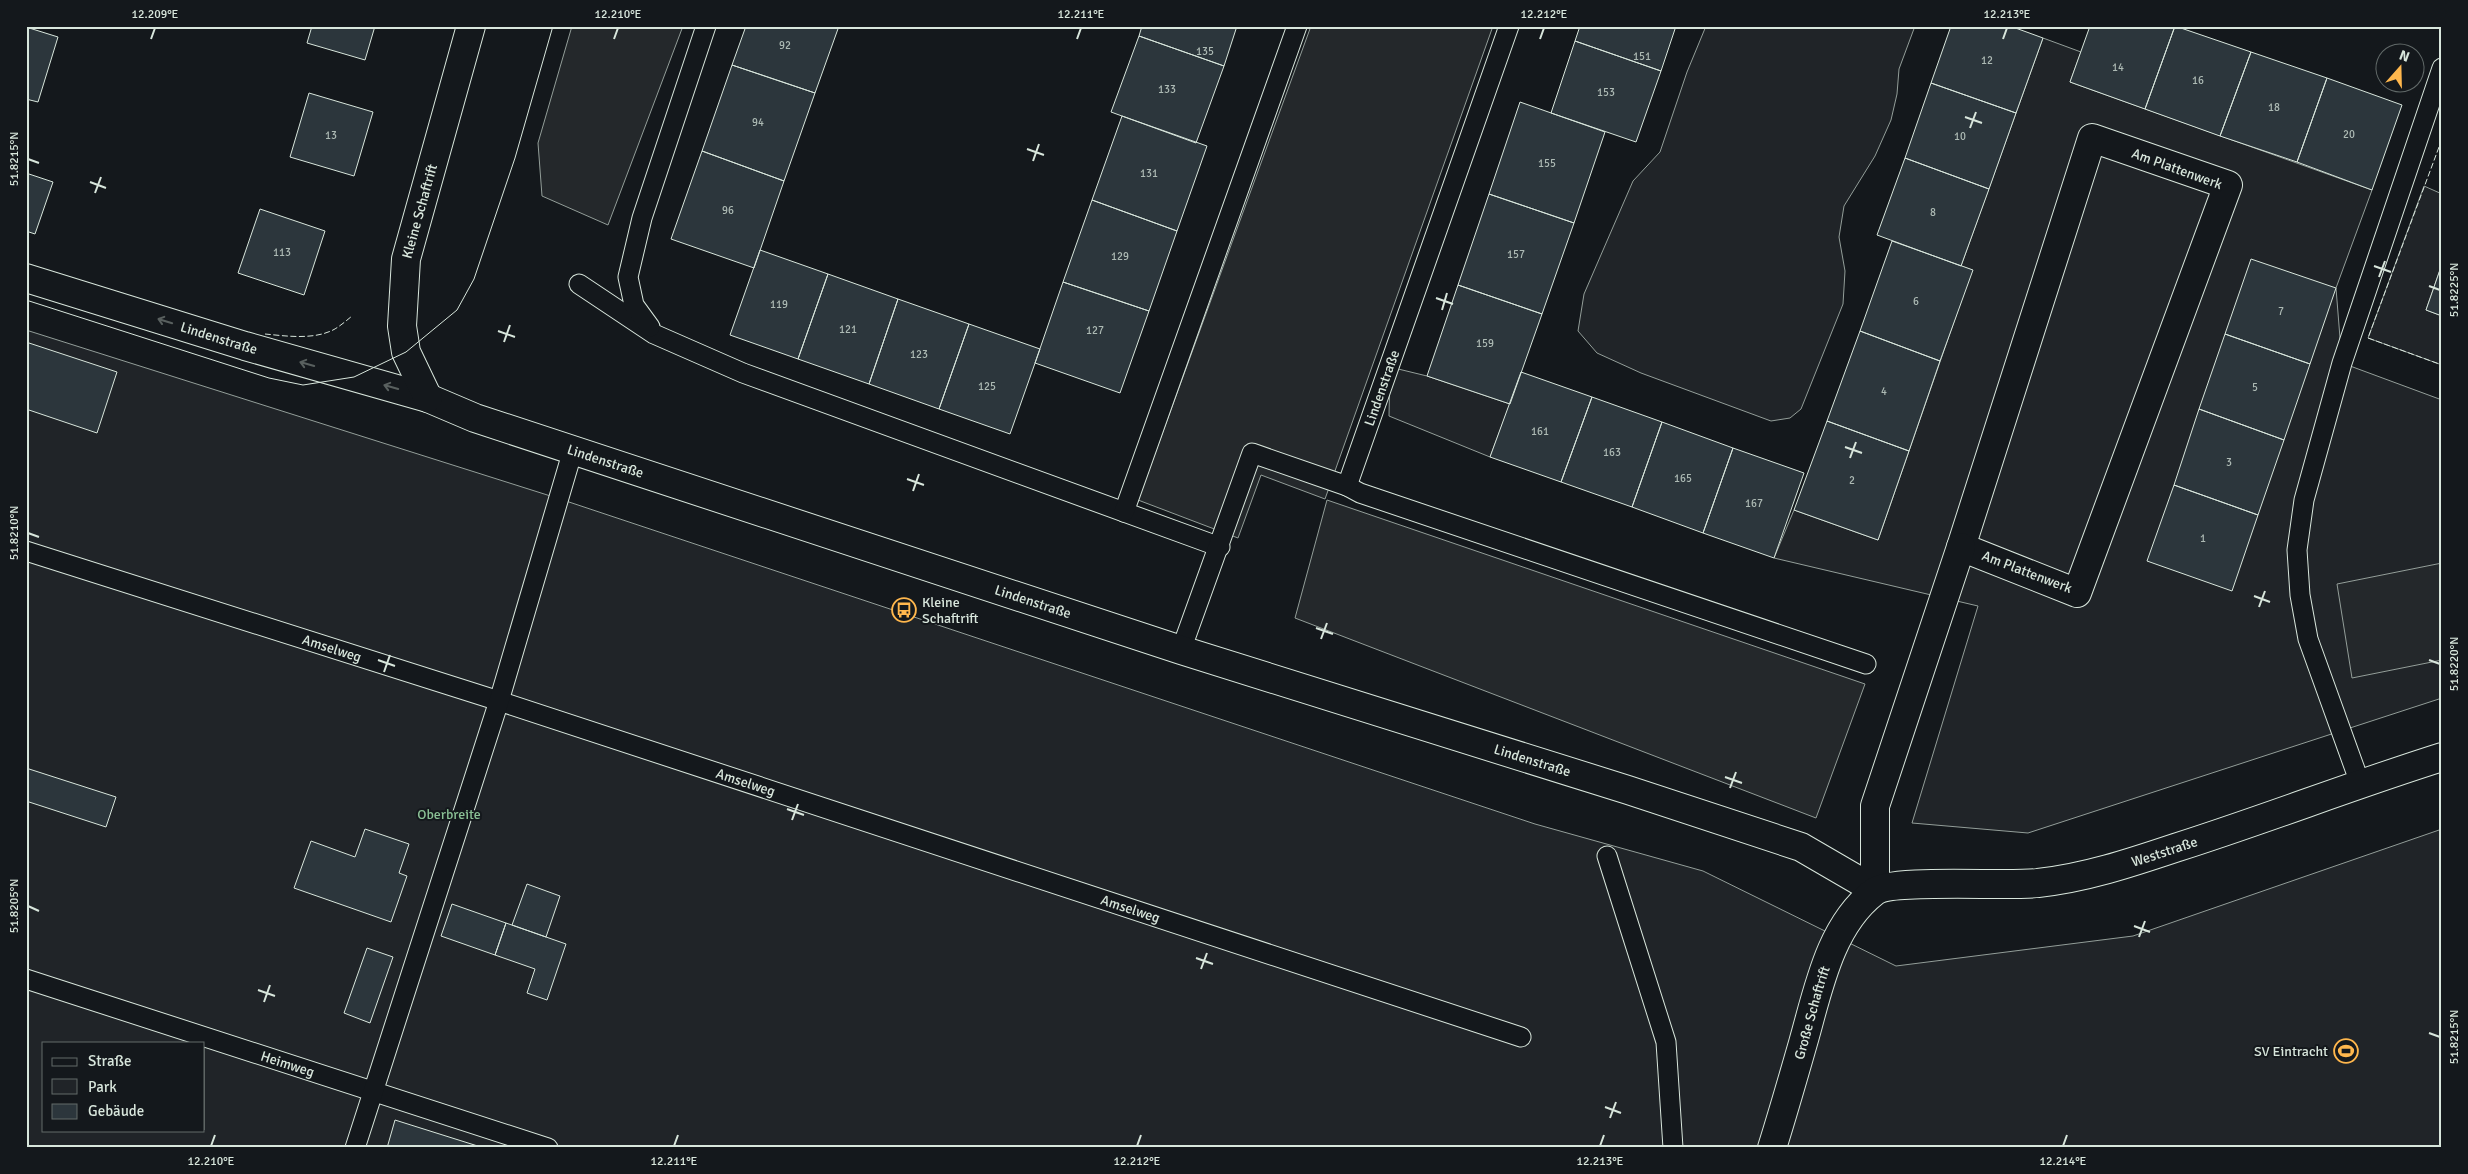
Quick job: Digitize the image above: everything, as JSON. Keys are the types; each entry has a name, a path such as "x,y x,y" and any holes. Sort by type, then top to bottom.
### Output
{"street":[{"name":"Kleine Schaftrift","path":"428,398 406,352 403,335 402,296 406,260 471,26"},
{"name":"Am Plattenwerk","path":"1875,890 1875,806 1961,547 2092,138 2228,185 2077,593 1961,547"},
{"name":"Lindenstraße","path":"26,278 245,346 428,398 475,418 1181,650 1628,790 1801,847 1875,890"},
{"name":"Weststraße","path":"1875,890 1898,885 2038,883 2077,876 2154,855 2442,757"},
{"name":"Große Schaftrift","path":"1772,1148 1836,938 1852,914 1875,890"}],"lane":[{"path":"654,334 634,305 628,278 642,218 706,26"},
{"path":"1124,512 1297,26"},
{"name":"Lindenstraße","path":"1348,486 1509,26"},
{"path":"2360,786 2308,639 2300,595 2297,550 2304,500 2342,363 2442,68"},
{"path":"579,284 654,334 743,373 1220,547"},
{"path":"355,1148 372,1090 499,701 573,450"},
{"path":"1181,650 1220,547 1252,452 1348,486 1370,496 1866,664"},
{"name":"Amselweg","path":"26,551 499,701 1521,1037"},
{"path":"1608,856 1666,1042 1673,1148"},
{"name":"Heimweg","path":"26,980 548,1148"}],"green space":[{"path":"1706,26 1915,26 1899,69 1897,94 1891,120 1875,156 1844,206 1839,237 1845,271 1843,304 1801,409 1790,418 1771,421 1641,373 1597,353 1578,331 1584,294 1633,181 1660,152 1687,72"},
{"path":"2043,38 2081,52 2070,82 2372,190 2336,288 2342,363 2442,400 2442,698 2028,833 1912,823 1978,606 1774,558 1794,510 1878,540 1972,270 1961,266"},
{"path":"2424,186 2442,194 2442,264 2426,310 2442,316 2442,365 2368,338"},
{"name":"Oberbreite","path":"26,330 560,499 1535,824 1703,871 1896,966 2133,936 2442,829 2442,1148 26,1148"},
{"path":"1390,367 1427,376 1510,404 1490,457 1389,416"}],"shaded area":[{"path":"572,26 683,26 608,225 542,196 538,143"},
{"path":"1311,26 1493,26 1325,499 1261,475 1238,538 1138,500"},
{"path":"1327,500 1865,684 1816,818 1295,618"},
{"path":"2442,563 2442,660 2352,678 2337,584"}],"building":[{"path":"312,26 375,26 365,60 307,43"},
{"path":"746,26 839,26 815,93 732,65"},
{"path":"1142,26 1237,26 1224,66 1139,36"},
{"path":"1580,26 1676,26 1661,71 1575,41"},
{"path":"1951,26 2010,26 2043,38 2016,113 1931,83"},
{"path":"2090,26 2175,26 2145,109 2070,82"},
{"path":"2175,26 2251,52 2220,136 2145,109"},
{"path":"26,27 58,37 38,102 26,99"},
{"path":"1139,36 1224,66 1196,143 1111,112"},
{"path":"1575,41 1661,71 1636,142 1551,113"},
{"path":"2251,52 2327,78 2297,162 2220,136"},
{"path":"732,65 815,93 784,181 702,151"},
{"path":"2327,78 2402,105 2372,190 2297,162"},
{"path":"1931,83 2016,113 1989,189 1905,158"},
{"path":"309,93 373,112 354,176 290,157"},
{"path":"1520,102 1605,132 1574,223 1489,194"},
{"path":"1122,116 1207,146 1177,231 1092,200"},
{"path":"702,151 784,181 754,268 671,239"},
{"path":"1905,158 1989,189 1961,266 1877,235"},
{"path":"26,173 53,182 35,234 26,231"},
{"path":"1489,194 1574,223 1542,314 1458,285"},
{"path":"1092,200 1177,231 1149,311 1063,282"},
{"path":"260,209 325,231 304,295 238,273"},
{"path":"1892,241 1973,270 1940,361 1860,331"},
{"path":"760,250 828,274 798,359 730,335"},
{"path":"2251,259 2336,288 2310,364 2225,334"},
{"path":"2442,264 2442,316 2426,310"},
{"path":"828,274 898,299 869,384 798,359"},
{"path":"1063,282 1149,311 1120,393 1035,363"},
{"path":"1458,285 1542,314 1510,404 1427,376"},
{"path":"898,299 969,324 939,409 869,384"},
{"path":"969,324 1040,349 1010,434 939,409"},
{"path":"1860,331 1940,361 1909,451 1827,421"},
{"path":"2225,334 2310,364 2284,440 2199,409"},
{"path":"26,342 117,372 97,433 26,409"},
{"path":"1521,372 1592,397 1561,482 1490,457"},
{"path":"1592,397 1662,422 1632,507 1561,482"},
{"path":"2199,409 2284,440 2258,515 2174,485"},
{"path":"1827,421 1909,451 1878,540 1794,510"},
{"path":"1662,422 1733,448 1703,533 1632,507"},
{"path":"1733,448 1804,473 1774,558 1703,533"},
{"path":"2174,485 2258,515 2232,591 2147,561"},
{"path":"26,768 116,797 106,827 26,801"},
{"path":"365,829 409,844 399,873 407,876 391,922 294,888 311,841 355,857"},
{"path":"527,884 560,896 546,937 512,925"},
{"path":"452,904 506,923 495,955 441,936"},
{"path":"506,923 566,944 547,1000 527,993 535,969 495,955"},
{"path":"367,948 393,957 370,1023 344,1013"},
{"path":"395,1120 484,1148 387,1148"}],"tram line":[{"path":"26,300 269,378 303,385 354,377 406,352 457,310 474,279 515,158 553,26"}],"fence":[{"path":"2442,139 2368,338 2442,365"},
{"path":"265,334 299,337 317,335 333,330 352,316"}],"place":[{"name":"Kleine Schaftrift","path":"904,610"},
{"name":"SV Eintracht","path":"2346,1051"}]}
